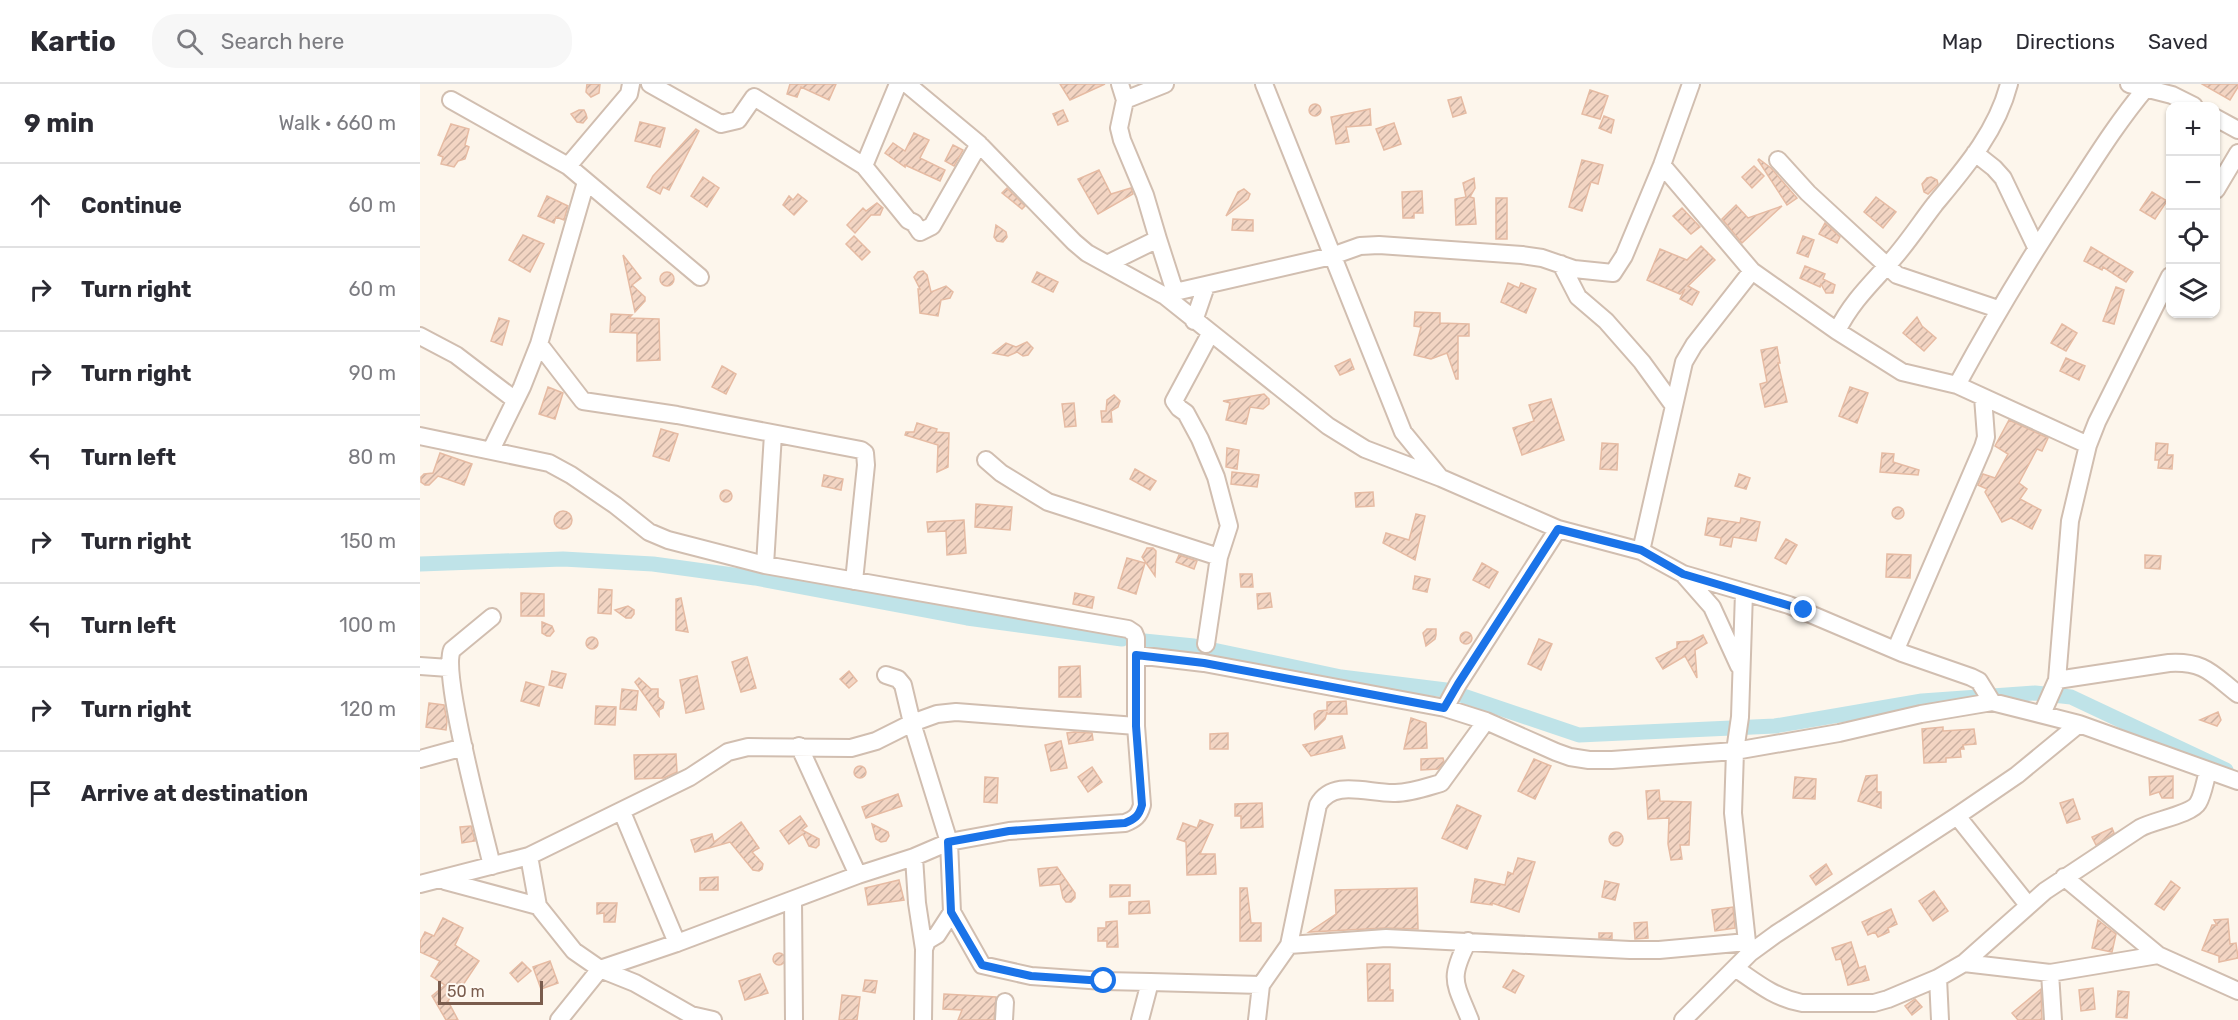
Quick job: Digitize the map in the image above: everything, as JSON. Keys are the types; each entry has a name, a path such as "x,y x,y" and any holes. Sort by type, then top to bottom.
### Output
{"street":[{"path":"568,166 628,94 632,84"},
{"path":"650,84 721,124 738,120 757,90 864,166 920,232 932,226 979,144"},
{"path":"864,166 898,84"},
{"path":"907,84 979,144 1074,242 1107,264 1170,294 1194,321 1346,439 1558,529 1641,550 1683,574 1804,610 1979,681 1992,702"},
{"path":"1165,84 1123,92 1119,128 1145,195 1158,239 1170,294"},
{"path":"1264,84 1403,432 1441,478"},
{"path":"1170,294 1332,256 1360,246 1379,245 1522,255 1542,258 1574,269 1613,273 1624,256 1662,165 1691,84"},
{"path":"1837,331 1856,298 1887,265 1975,153 2002,108 2009,84"},
{"path":"1957,386 1998,309 2036,247 2126,112 2138,86 2172,95 2186,102"},
{"path":"451,100 568,166 700,277"},
{"path":"2220,120 2238,130"},
{"path":"1975,153 2003,178 2036,247"},
{"path":"2220,183 2238,153"},
{"path":"1778,160 1808,193 1902,278 1998,309"},
{"path":"1662,165 1752,271 1837,331 1902,372 1957,386 2088,445"},
{"path":"491,450 539,344 586,182"},
{"path":"1107,264 1158,239"},
{"path":"1562,264 1578,297 1606,321 1642,362 1674,406"},
{"path":"1641,550 1684,362 1752,271"},
{"path":"2042,714 2057,680 2070,521 2088,445 2097,422 2166,284"},
{"path":"1194,321 1206,286"},
{"path":"1206,644 1219,557 1229,526 1221,496 1200,439 1186,413 1174,401 1210,334"},
{"path":"420,336 456,355 515,399"},
{"path":"539,344 583,401 677,415 861,450 865,453 866,465 854,581"},
{"path":"1896,649 1983,447 1986,437 1983,397"},
{"path":"765,565 773,434"},
{"path":"420,436 549,463 607,499 649,532 668,540 765,565 1128,628 1136,638 1136,726 1142,805 1135,819 1125,823 1002,832 948,842 914,857 858,875 677,943 600,969 559,1020"},
{"path":"986,460 1001,473 1048,502 1219,557"},
{"path":"1444,708 1558,529"},
{"path":"1683,574 1712,607 1741,669"},
{"path":"1743,592 1740,717 1735,751 1734,831 1749,947"},
{"path":"492,617 452,650 449,668 464,747 492,866"},
{"path":"1136,655 1204,663 1444,708 1486,721 1556,752 1589,760 1735,751 1992,702 2079,724 2238,781"},
{"path":"2057,680 2188,662 2201,666 2238,694"},
{"path":"420,666 449,668"},
{"path":"886,675 898,679 903,684 912,723 948,842 951,912 982,965 1031,976 1104,981 1261,985"},
{"path":"420,884 529,856 690,777 728,752 748,747 799,746 827,750 851,748 876,741 912,723 937,714 956,712 1136,726"},
{"path":"1257,1020 1261,985 1289,945 1318,805 1322,797 1336,789 1395,793 1441,783 1486,721"},
{"path":"1683,1020 1735,968 1749,947 1788,925 1957,816 2025,768 2079,724"},
{"path":"799,746 858,875"},
{"path":"420,759 464,747"},
{"path":"1735,968 1770,993 1802,1003 1874,1003 1888,999 1938,978 1964,963 2028,905 2064,877 2150,822 2192,809 2198,804 2208,771"},
{"path":"622,812 677,943"},
{"path":"1957,816 2028,905"},
{"path":"529,856 538,906 574,951 600,969 635,983 671,1012 713,1020"},
{"path":"914,857 917,903 924,949 923,1020"},
{"path":"2064,877 2158,955 2238,991"},
{"path":"442,880 538,906"},
{"path":"793,900 794,1020"},
{"path":"924,949 927,941 937,935 951,912"},
{"path":"1289,945 1386,938 1630,950 1749,947"},
{"path":"1467,941 1454,972 1455,981 1470,1020"},
{"path":"1964,963 2050,973 2158,955"},
{"path":"2050,973 2053,1020"},
{"path":"1938,978 1940,1020"},
{"path":"1140,1020 1150,982"},
{"path":"1004,1020 1005,1002"}],"building":[{"path":"587,84 600,84 599,93 591,97 586,92"},
{"path":"790,84 836,84 829,100 801,87 797,97 787,94"},
{"path":"1060,84 1105,84 1070,100"},
{"path":"2202,84 2238,84 2238,87 2230,100"},
{"path":"1590,90 1608,96 1600,119 1582,114"},
{"path":"1461,97 1466,113 1453,117 1448,100"},
{"path":"1317,104 1321,110 1317,116 1313,116 1309,108"},
{"path":"1370,109 1371,125 1346,127 1349,142 1336,144 1331,117"},
{"path":"584,110 586,114 587,118 583,123 577,122 571,114"},
{"path":"1063,110 1068,121 1058,125 1053,114"},
{"path":"1604,116 1614,120 1611,133 1599,128"},
{"path":"640,122 665,128 660,147 635,141"},
{"path":"1394,123 1401,144 1384,150 1376,129"},
{"path":"451,124 469,129 465,145 469,147 465,159 458,161 454,167 441,164 443,157 438,155"},
{"path":"696,129 699,131 669,190 663,187 660,194 647,187 653,176"},
{"path":"914,133 929,140 920,158 945,170 940,181 905,165 905,167 885,153 893,143 905,151"},
{"path":"953,145 963,150 954,166 945,161"},
{"path":"1759,159 1771,168 1797,198 1787,205"},
{"path":"1582,160 1603,165 1598,184 1591,182 1582,211 1569,207"},
{"path":"1754,166 1764,176 1752,188 1742,177"},
{"path":"1099,170 1111,194 1131,188 1133,194 1098,214 1078,179"},
{"path":"703,177 719,188 707,207 691,196"},
{"path":"1931,177 1937,180 1938,184 1928,194 1924,192 1922,184"},
{"path":"1474,178 1475,188 1470,197 1474,198 1476,224 1456,225 1455,199 1466,197 1463,183"},
{"path":"1007,188 1025,206 1022,209 1002,193"},
{"path":"1244,189 1250,194 1248,199 1226,216 1238,192"},
{"path":"1422,191 1423,213 1414,213 1414,218 1403,218 1402,192"},
{"path":"2152,192 2166,200 2155,219 2140,210"},
{"path":"798,194 807,201 794,215 783,205 789,196 793,200"},
{"path":"547,196 568,206 564,220 556,217 554,223 538,216"},
{"path":"1876,197 1896,212 1883,228 1864,212"},
{"path":"1496,198 1507,198 1507,239 1496,239"},
{"path":"877,203 883,208 880,215 871,215 855,233 847,225 863,208 866,211"},
{"path":"1736,205 1748,218 1782,206 1742,243 1722,219"},
{"path":"1682,208 1700,227 1691,234 1673,216"},
{"path":"1233,219 1253,220 1253,231 1232,230"},
{"path":"1825,223 1840,237 1837,243 1819,234"},
{"path":"996,225 1006,232 1007,237 1003,242 997,241 994,237"},
{"path":"523,235 544,244 530,272 509,260"},
{"path":"854,236 870,252 862,260 846,244"},
{"path":"1803,236 1814,240 1808,257 1797,253"},
{"path":"1701,246 1715,260 1688,286 1699,292 1692,305 1680,299 1685,289 1680,294 1647,280 1660,249 1687,260"},
{"path":"2091,247 2133,272 2126,282 2103,267 2102,270 2084,261"},
{"path":"623,255 641,278 632,285 645,297 645,301 635,312"},
{"path":"1805,266 1825,274 1823,279 1835,285 1833,293 1826,293 1821,284 1820,287 1800,278"},
{"path":"923,271 927,275 931,292 946,286 953,292 950,298 941,300 938,316 920,313 918,289 920,289 914,277 918,272"},
{"path":"667,272 672,274 674,279 672,284 667,286 662,284 660,279 662,274"},
{"path":"1037,272 1058,282 1053,292 1032,282"},
{"path":"1508,283 1519,288 1521,283 1536,289 1526,313 1501,302"},
{"path":"2116,287 2124,290 2114,324 2103,321"},
{"path":"1415,312 1440,313 1440,323 1469,324 1469,336 1458,336 1458,379 1456,379 1447,353 1431,359 1414,355 1421,327 1414,326"},
{"path":"611,314 632,315 629,318 659,319 660,360 637,361 637,333 610,332"},
{"path":"1917,317 1922,326 1936,338 1924,351 1903,333"},
{"path":"499,318 509,321 502,345 491,341"},
{"path":"2062,324 2077,333 2066,351 2051,343"},
{"path":"1027,342 1033,348 1028,355 1023,356 1017,352 1008,356 993,353 1006,343 1016,347"},
{"path":"1777,347 1780,363 1778,363 1787,402 1765,407 1760,384 1767,382 1761,350"},
{"path":"2066,358 2085,366 2079,380 2060,371"},
{"path":"1350,359 1354,369 1340,375 1335,366"},
{"path":"722,366 736,374 726,394 712,387"},
{"path":"548,387 563,393 555,419 539,414"},
{"path":"1850,387 1868,393 1857,423 1839,416"},
{"path":"1264,394 1269,399 1269,404 1263,409 1250,407 1246,424 1226,420 1230,403 1223,401"},
{"path":"1114,395 1120,401 1118,407 1111,411 1112,422 1102,422 1101,411 1106,411 1107,400"},
{"path":"1551,399 1564,440 1522,455 1513,428 1534,421 1529,405"},
{"path":"1074,403 1076,426 1065,427 1062,404"},
{"path":"2009,420 2048,438 2042,451 2037,449 2019,483 2027,489 2020,499 2041,510 2032,529 2011,518 2002,522 1985,492 1987,489 1978,485 1983,474 1995,478 2008,454 1995,446"},
{"path":"917,423 937,429 936,432 949,433 948,467 937,472 938,445 905,435 906,432 914,432"},
{"path":"661,429 678,434 669,461 653,456"},
{"path":"1602,443 1618,444 1617,470 1600,469"},
{"path":"2156,443 2168,444 2167,455 2173,455 2172,469 2158,468 2159,460 2155,460"},
{"path":"1227,448 1239,450 1237,469 1226,467"},
{"path":"440,453 472,464 464,485 438,476 429,485 421,482 424,474 433,473"},
{"path":"1882,453 1894,454 1893,462 1919,470 1918,475 1880,472"},
{"path":"1135,469 1156,481 1150,490 1130,479"},
{"path":"1232,472 1259,475 1257,487 1231,484"},
{"path":"1739,474 1750,478 1746,489 1735,486"},
{"path":"824,475 843,479 841,490 822,486"},
{"path":"728,490 732,496 728,502 724,502 720,494"},
{"path":"1373,492 1374,506 1356,507 1355,493"},
{"path":"976,504 1012,507 1010,530 975,527"},
{"path":"1898,507 1904,513 1898,519 1892,513"},
{"path":"563,511 569,514 572,520 569,526 563,529 557,526 554,520 557,514"},
{"path":"1416,514 1425,516 1415,560 1383,543 1386,533 1409,540"},
{"path":"1708,518 1740,523 1741,518 1760,522 1756,541 1733,537 1731,547 1720,545 1721,538 1705,535"},
{"path":"964,520 966,553 947,555 946,531 928,532 927,522"},
{"path":"1786,539 1797,545 1786,564 1775,558"},
{"path":"1147,548 1153,548 1156,551 1155,576 1142,557"},
{"path":"1887,554 1911,555 1910,578 1886,577"},
{"path":"1179,555 1197,561 1194,569 1176,562"},
{"path":"2145,555 2161,556 2160,569 2145,568"},
{"path":"1127,558 1145,563 1136,594 1118,588"},
{"path":"1482,563 1498,572 1489,588 1473,580"},
{"path":"1240,574 1252,574 1253,587 1241,587"},
{"path":"1415,576 1430,579 1427,592 1413,589"},
{"path":"599,589 612,590 611,614 598,613"},
{"path":"521,593 544,594 544,616 521,616"},
{"path":"1075,593 1094,597 1092,608 1073,604"},
{"path":"1270,593 1272,607 1258,609 1257,594"},
{"path":"681,598 688,632 676,630 676,599"},
{"path":"628,606 634,610 631,618 626,618 615,610"},
{"path":"542,622 552,626 554,631 550,636 542,633"},
{"path":"1427,629 1436,629 1436,635 1435,639 1426,646 1423,633"},
{"path":"1466,632 1472,638 1466,644 1460,638"},
{"path":"1703,635 1707,643 1695,650 1697,678 1685,656 1663,669 1656,658 1677,648 1677,642 1691,641"},
{"path":"594,637 598,643 594,649 590,649 586,641"},
{"path":"1539,639 1552,644 1541,670 1528,664"},
{"path":"747,657 756,688 741,692 732,662"},
{"path":"1080,666 1081,697 1059,697 1059,667"},
{"path":"552,671 566,674 562,688 549,685"},
{"path":"849,671 857,681 849,688 840,679"},
{"path":"697,676 704,709 686,713 680,680"},
{"path":"639,678 651,689 658,689 658,697 664,702 663,708 659,710 659,716 635,682"},
{"path":"526,682 544,687 539,706 521,701"},
{"path":"622,689 638,691 636,710 620,709"},
{"path":"1346,701 1347,714 1327,714 1327,712 1325,719 1315,729 1314,714 1327,710 1327,702"},
{"path":"429,703 444,705 446,730 426,727"},
{"path":"596,706 616,707 615,725 595,724"},
{"path":"2218,712 2221,720 2217,726 2200,720"},
{"path":"1411,718 1426,723 1427,748 1404,749"},
{"path":"1943,727 1943,731 1974,729 1976,744 1963,745 1964,749 1960,749 1961,757 1946,758 1946,762 1924,763 1922,729"},
{"path":"1067,733 1092,733 1093,740 1069,744"},
{"path":"1228,733 1228,749 1210,749 1210,734"},
{"path":"1342,736 1345,748 1311,756 1303,745"},
{"path":"1061,741 1067,768 1051,771 1045,745"},
{"path":"676,754 677,772 664,778 635,779 634,755"},
{"path":"1443,758 1444,762 1438,769 1421,770 1421,759"},
{"path":"1534,759 1551,766 1535,799 1518,791"},
{"path":"860,766 866,772 860,778 854,772"},
{"path":"1092,767 1102,782 1088,792 1078,777"},
{"path":"1877,775 1877,792 1881,792 1881,808 1858,801 1866,776"},
{"path":"2173,776 2173,798 2162,798 2159,792 2150,795 2149,777"},
{"path":"985,777 998,778 997,803 984,802"},
{"path":"1795,777 1816,779 1815,799 1793,798"},
{"path":"1659,790 1660,801 1691,802 1689,845 1680,845 1682,859 1671,860 1668,844 1669,818 1648,819 1646,791"},
{"path":"898,794 902,806 866,818 862,807"},
{"path":"2073,799 2080,819 2067,823 2060,803"},
{"path":"1262,803 1263,827 1241,828 1241,816 1235,816 1235,804"},
{"path":"1457,805 1481,816 1467,849 1442,838"},
{"path":"800,816 807,826 802,830 819,839 819,845 816,848 809,846 803,834 789,844 780,831"},
{"path":"1200,820 1213,825 1200,854 1215,854 1216,874 1187,875 1186,842 1177,839 1183,823 1197,828"},
{"path":"741,822 759,848 752,852 763,864 759,871 753,870 730,842 695,852 691,840 712,834 714,842"},
{"path":"872,824 888,832 889,836 886,841 881,842 876,839"},
{"path":"471,826 475,841 462,843 460,827"},
{"path":"2112,828 2114,833 2096,845 2092,837"},
{"path":"1616,832 1621,834 1623,839 1621,844 1616,846 1611,844 1609,839 1611,834"},
{"path":"1518,858 1535,862 1519,912 1492,903 1492,905 1471,902 1475,879 1505,885 1508,872 1513,874"},
{"path":"1826,864 1832,874 1816,885 1810,876"},
{"path":"1057,867 1075,893 1075,898 1071,902 1066,902 1063,898 1060,884 1040,886 1038,869"},
{"path":"718,877 718,890 700,890 700,878"},
{"path":"899,880 904,900 868,905 865,888"},
{"path":"1605,881 1619,884 1615,900 1602,897"},
{"path":"2171,881 2180,888 2164,910 2155,904"},
{"path":"1110,885 1130,885 1130,896 1110,897"},
{"path":"1240,888 1247,888 1251,923 1261,923 1261,941 1240,941"},
{"path":"1417,888 1418,929 1385,928 1309,932 1336,914 1335,890"},
{"path":"1934,891 1948,911 1933,921 1919,901"},
{"path":"1149,901 1150,913 1129,914 1129,902"},
{"path":"597,903 617,903 615,922 604,922 604,913 597,914"},
{"path":"1733,907 1735,928 1715,931 1712,910"},
{"path":"1891,909 1897,924 1888,928 1889,932 1878,937 1875,932 1868,935 1862,922"},
{"path":"443,918 463,928 455,945 479,961 463,985 460,983 448,1001 458,1020 446,1020 432,996 445,985 431,976 440,961 420,952 420,942 425,932 434,936"},
{"path":"2228,919 2230,944 2236,943 2238,958 2219,962 2219,956 2202,950 2212,925 2217,925 2214,920"},
{"path":"2098,920 2116,934 2112,952 2092,948"},
{"path":"1117,921 1118,947 1107,947 1107,941 1098,941 1098,928 1106,928 1106,922"},
{"path":"1647,922 1648,938 1635,939 1634,923"},
{"path":"1599,933 1612,933 1612,939 1599,938"},
{"path":"1851,942 1859,968 1865,966 1869,980 1848,985 1841,959 1836,960 1832,948"},
{"path":"779,953 785,959 779,965 773,959"},
{"path":"550,961 558,983 541,989 533,967"},
{"path":"522,962 531,971 518,982 510,973"},
{"path":"1367,964 1390,964 1390,990 1393,990 1393,1001 1368,1001"},
{"path":"1513,970 1524,976 1515,993 1503,987"},
{"path":"760,974 768,993 745,1000 739,981"},
{"path":"865,980 877,981 875,993 863,991"},
{"path":"2093,988 2095,1009 2081,1011 2079,990"},
{"path":"2041,989 2042,1020 2018,1020 2012,1013"},
{"path":"2118,991 2129,992 2127,1018 2116,1017"},
{"path":"944,994 996,997 994,1020 958,1020 962,1010 943,1009"},
{"path":"842,995 860,997 857,1020 839,1020"},
{"path":"1915,999 1922,1007 1912,1015 1905,1006"}],"waterway":[{"path":"420,564 563,559 653,564 755,578 967,618 1122,639"},
{"path":"1144,641 1194,646 1341,677 1446,690 1579,735 1775,726 1922,701 2035,693 2071,697 2226,770"}],"route":[{"path":"1104,981 1031,976 982,965 951,912 948,842 1009,831 1125,823 1135,819 1142,805 1136,726 1136,655 1204,663 1444,708 1558,529 1641,550 1683,574 1804,610"}]}
